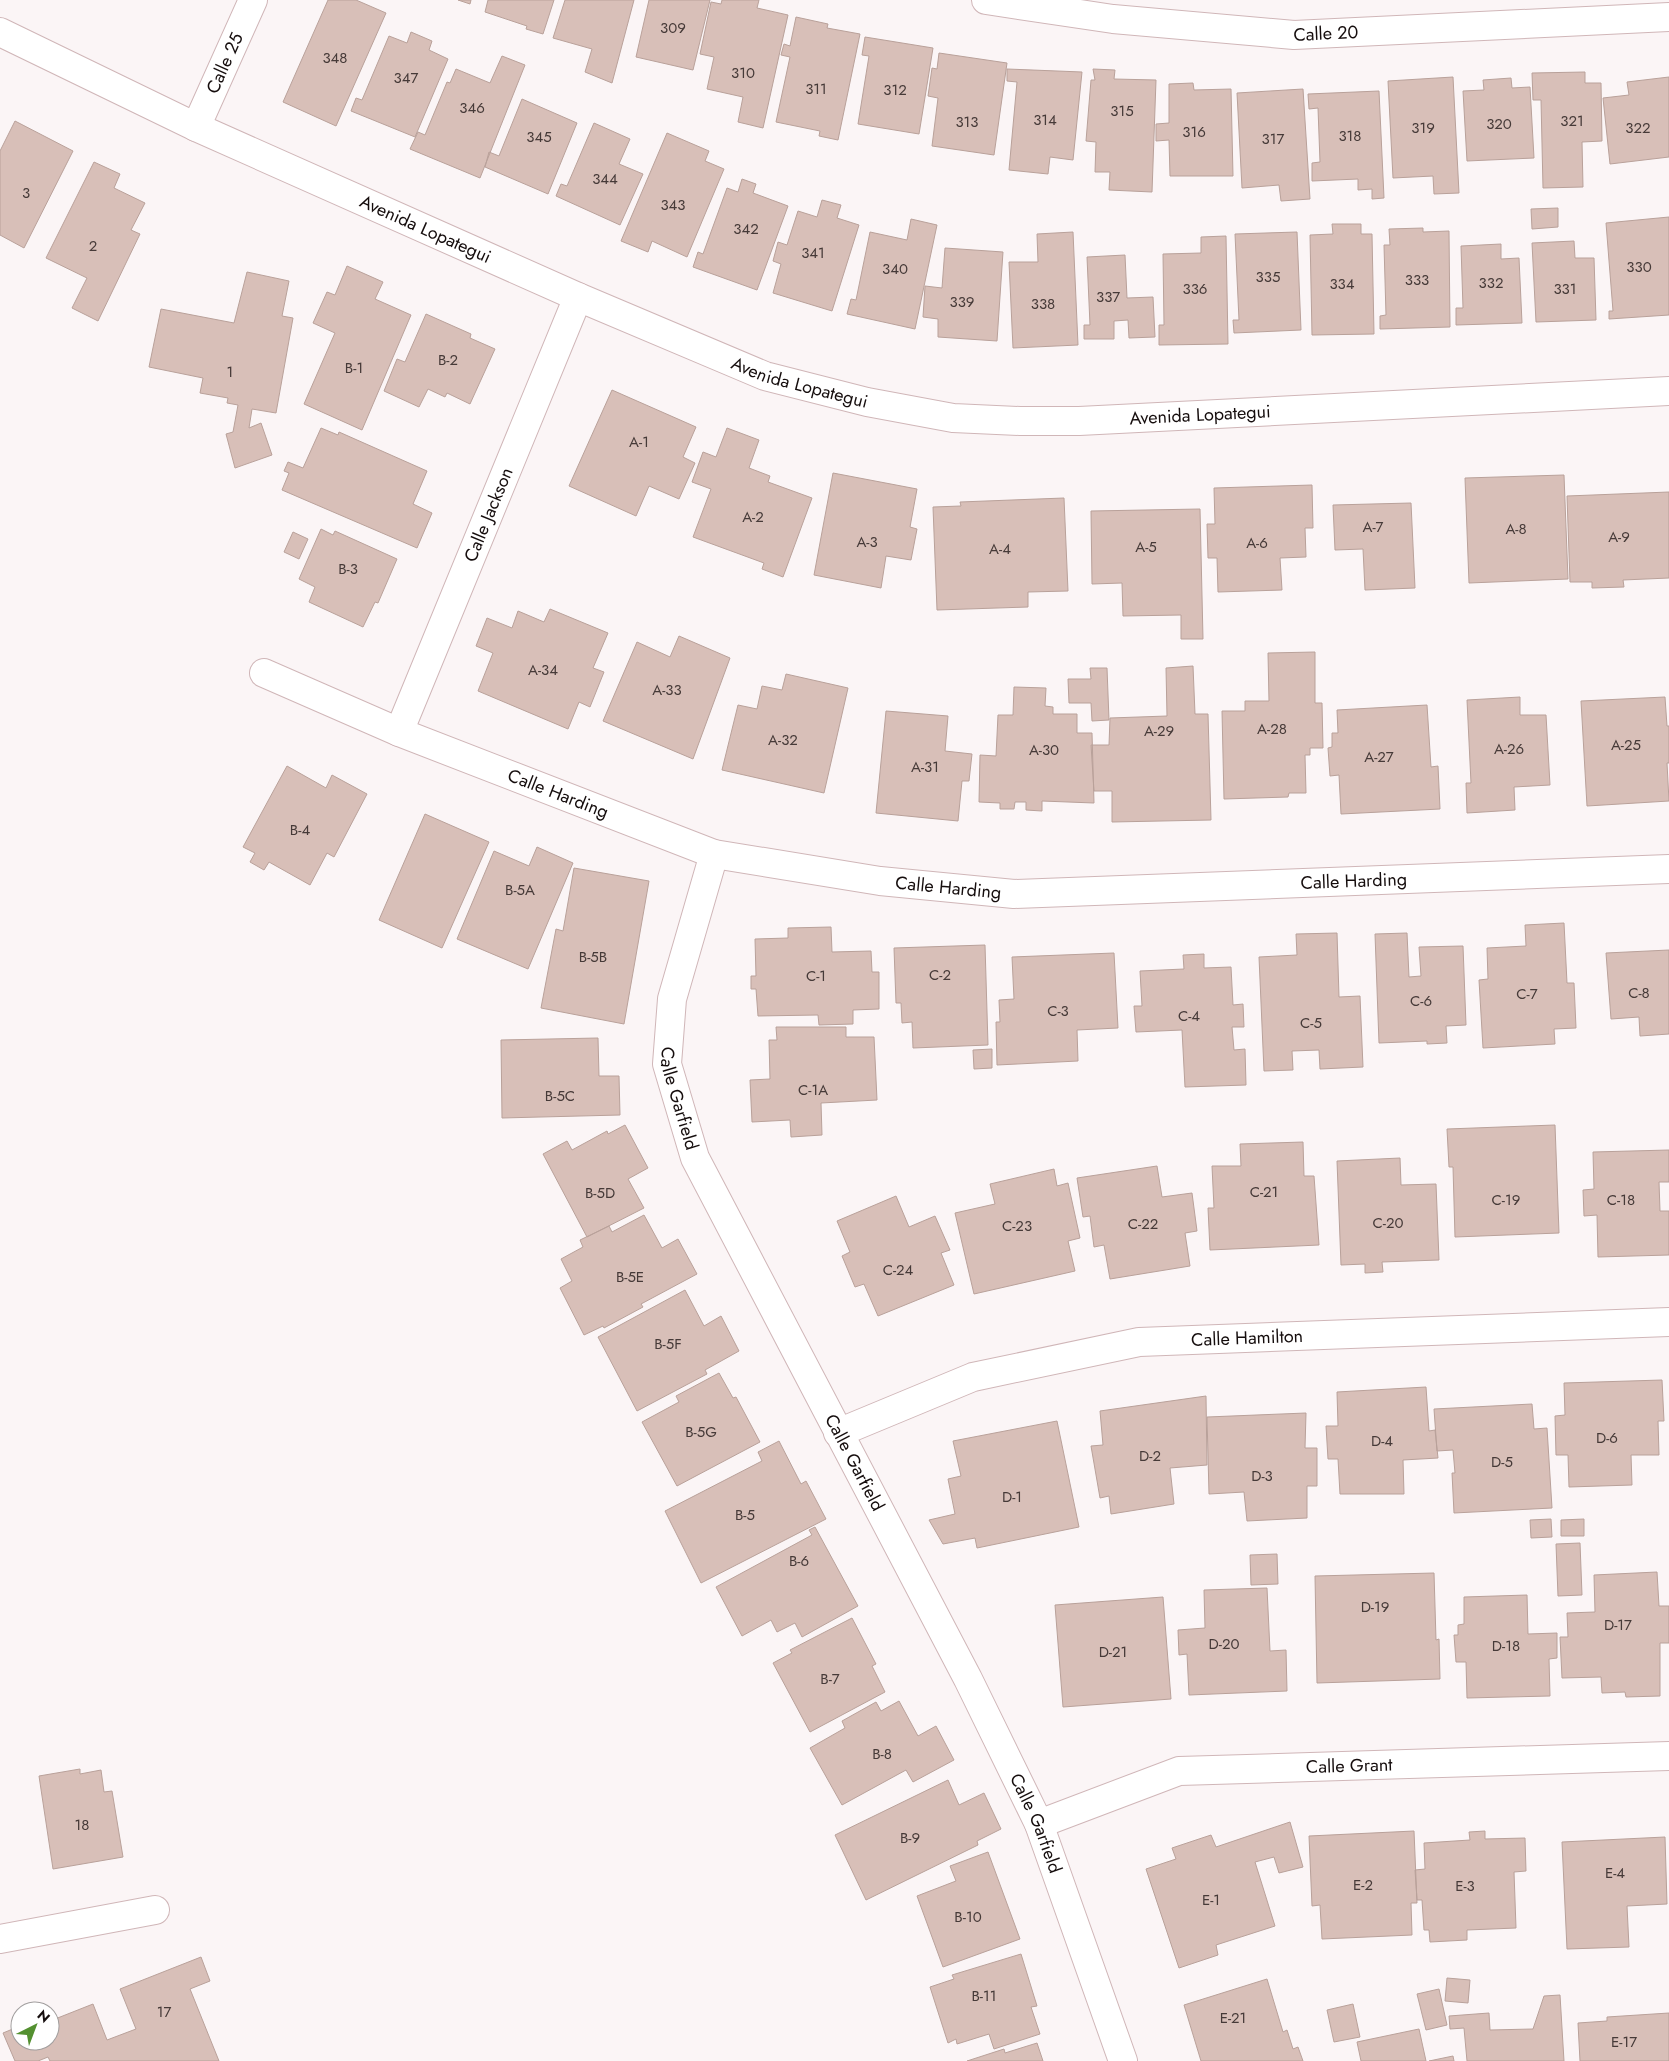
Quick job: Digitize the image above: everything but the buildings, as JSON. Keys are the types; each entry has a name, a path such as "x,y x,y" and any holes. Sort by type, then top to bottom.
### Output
{"street":[{"name":"Calle 25","path":"196,127 253,0"},
{"name":"Calle 20","path":"986,0 1113,19 1294,35 1638,9 1669,16"},
{"name":"Avenida Lopategui","path":"0,32 196,127 578,297 765,376 867,402 953,418 1079,421 1669,391"},
{"name":"Calle Jackson","path":"399,732 578,297"},
{"name":"Calle Harding","path":"264,673 399,732 714,854 880,881 1014,894 1669,869"},
{"name":"Calle Garfield","path":"714,854 672,998 667,1064 695,1158 968,1679 1039,1824 1123,2061"},
{"name":"Calle Hamilton","path":"838,1433 973,1377 1139,1342 1669,1322"},
{"name":"Calle Grant","path":"1039,1824 1179,1771 1669,1756"},
{"path":"0,1939 155,1910"}]}
